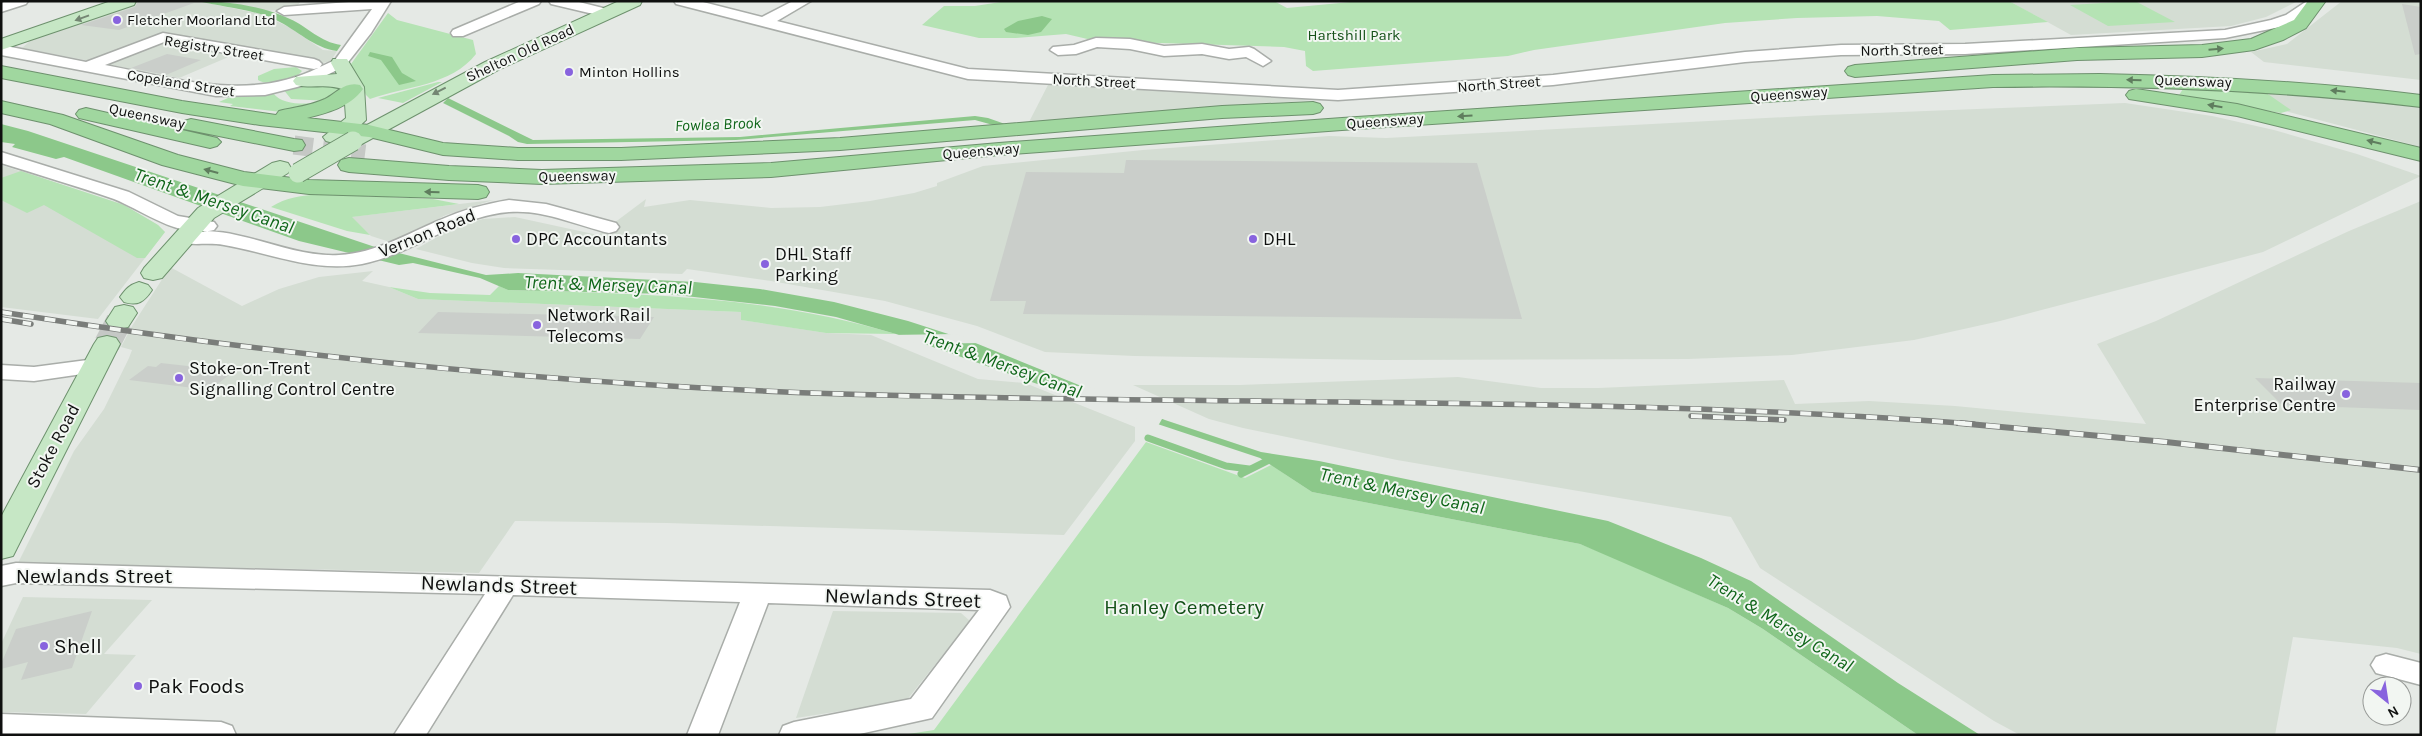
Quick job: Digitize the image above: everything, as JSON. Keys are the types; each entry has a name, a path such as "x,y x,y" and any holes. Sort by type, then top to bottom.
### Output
{"highway":[{"path":"1836,73 2030,57 2226,48 2254,44 2277,36 2300,24 2316,2"},
{"name":"Queensway","path":"353,138 420,144 480,153 621,154 840,144 1222,112 1326,107 1836,73 2059,62 2173,62 2291,71 2421,88"},
{"path":"1,72 353,138"},
{"name":"Queensway","path":"353,138 493,176 668,174 771,170 999,149 1342,124 1993,81 2089,79 2241,83 2421,101"},
{"name":"Queensway","path":"1,84 228,133 274,174"},
{"path":"182,107 292,115 323,107 347,95 353,88"},
{"path":"1504,113 1796,102 1990,90 2074,90 2129,94 2237,110 2421,154"},
{"name":"Queensway","path":"1,95 224,145 274,174"},
{"path":"1,108 56,119 170,160 237,178 274,174 309,187 480,192 734,184 1076,148 1342,124"}],"main road":[{"path":"9,47 128,1"},
{"name":"Shelton Old Road","path":"203,224 274,174 353,138 511,56 634,1"},
{"path":"346,57 353,88 353,138"},
{"path":"303,81 338,80 353,88"},
{"name":"Stoke Road","path":"5,533 124,315 203,224"}],"street":[{"path":"1,8 21,1"},
{"path":"458,33 534,1"},
{"path":"556,1 606,13"},
{"name":"North Street","path":"681,1 968,74 1347,94 1553,80 1745,57 1841,50 1965,49 2190,38 2245,31 2291,18 2316,2"},
{"path":"764,22 804,1"},
{"path":"284,11 383,2"},
{"path":"346,57 383,2"},
{"name":"Registry Street","path":"86,67 164,37 314,64"},
{"path":"1058,50 1076,49 1096,42 1130,44 1164,50 1178,48 1202,49 1229,54 1249,52 1263,61"},
{"name":"Copeland Street","path":"9,47 86,67 230,92 271,89 303,81 346,57"},
{"path":"1152,84 1164,50"},
{"name":"Registry Street","path":"267,68 287,60"},
{"name":"Vernon Road","path":"1,157 122,196 173,221 203,224 225,240 322,261 359,258 402,245 458,218 509,206 531,208 609,227"},
{"path":"1,372 34,374 124,315"},
{"name":"Newlands Street","path":"1,576 16,573 505,585 990,600 996,603 996,607 921,709 794,735"},
{"path":"409,735 505,585"},
{"path":"702,735 758,593"},
{"path":"2386,665 2421,674"},
{"path":"1,726 220,735"}],"shaded area":[{"path":"136,1 197,1 261,14 289,27 323,50 337,51 331,61 323,63 245,50 179,78 22,48 30,41"},
{"path":"221,1 301,1 296,8 266,11"},
{"path":"2009,1 2298,1 2266,17 2231,26 2071,35"},
{"path":"2342,1 2421,1 2421,80 2264,62 2251,52 2287,44"},
{"path":"1049,83 1315,99 1315,100 1029,122"},
{"path":"2272,90 2421,106 2421,147 2262,105"},
{"path":"2125,103 2212,116 2274,130 2357,154 2421,176 2263,252 2000,321 1914,340 1792,355 1688,359 1382,360 1135,356 1045,352 977,326 885,301 771,281 687,269 682,274 504,268 472,263 416,249 457,226 483,219 515,217 598,235 646,199 644,207 690,200 771,208 820,207 914,193 937,186 937,183 983,166 1143,150 1329,136 1386,138 1825,115"},
{"path":"1,165 124,205 158,225 165,232 98,319 1,307"},
{"path":"493,200 446,215 390,242 371,236 351,217"},
{"path":"2421,201 2421,654 2397,648 2293,637 2275,735 2020,735 1994,721 1760,568 1731,517 1397,460 1243,428 1209,419 1133,385 1240,385 1458,377 1541,388 1598,388 1784,380 1795,404 1869,401 1955,406 2146,424 2097,344 2156,321 2349,231"},
{"path":"170,267 242,306 279,289 319,277 373,271 362,281 389,287 418,299 741,312 742,320 826,333 871,335 978,379 1025,383 1135,427 1135,441 1064,535 667,523 515,521 479,573 18,563 74,451 104,409 129,358 132,350 121,347 132,326"},
{"path":"23,597 152,600 104,654 136,655 86,714 1,712 1,644"},
{"path":"833,611 961,613 970,621 906,701 796,718"}],"green space":[{"name":"Hartshill Park","path":"1007,1 1274,1 1287,8 1361,1 2009,1 2048,22 1950,30 1939,21 1877,16 1797,18 1725,23 1534,50 1508,56 1313,71 1306,66 1305,51 1284,47 1096,41 1066,34 1016,38 979,38 922,25 944,6 975,6"},
{"path":"2135,1 2175,22 2108,26 2070,5"},
{"path":"388,13 397,20 473,40 476,54 466,65 441,79 370,99 366,95 351,64"},
{"path":"296,67 302,71 293,78 274,83 258,80 258,76 274,69"},
{"path":"310,82 335,82 344,91 328,101 291,99 283,89"},
{"path":"442,82 403,103 378,98"},
{"path":"2183,89 2265,92 2291,110 2281,113 2188,98 2179,95"},
{"path":"273,93 289,102 303,104 323,103 281,112 230,106 233,104 219,102 228,98"},
{"path":"21,171 124,205 158,225 165,232 145,258 137,258 44,205 27,213 1,200 1,178"},
{"path":"319,194 433,199 459,204 352,217 370,235 347,231 271,207 288,199"},
{"path":"499,286 508,290 655,295 751,304 848,321 896,334 826,333 741,320 741,312 418,299 389,287 430,293 490,295"},
{"name":"Hanley Cemetery","path":"1146,442 1245,478 1271,465 1312,492 1580,544 1728,608 1763,629 1918,735 902,735 934,730"}],"water":[{"path":"197,1 232,3 279,14 296,22 320,38 341,45 337,51 329,49 313,43 284,24 267,16"},
{"path":"1042,16 1052,19 1041,32 1028,35 1006,32 1004,29 1018,21"},
{"path":"370,52 392,57 402,73 416,81 399,85 381,60 368,56"},
{"path":"448,98 533,140 740,137 975,116 1005,124 993,125 975,120 736,140 527,144 518,142 443,103"},
{"name":"Trent & Mersey Canal","path":"1,124 28,131 375,247 486,275 518,273 695,282 760,289 834,302 908,321 973,342 1165,420 1261,452 1319,461 1608,521 1701,558 1751,581 1898,683 1980,735 1918,735 1763,629 1728,608 1580,544 1312,492 1260,458 1046,387 896,334 836,317 775,306 667,294 508,290 480,278 413,263 399,265 299,241 64,157 56,159 12,147 15,144 1,142"}],"pier":[{"path":"955,334 981,343 919,344 890,335"},
{"path":"1037,386 1087,386 1169,419 1162,419 1158,426"}],"building":[{"name":"Fletcher Moorland Ltd","path":"138,1 194,3 119,30 81,25 135,7"},
{"path":"2402,4 2421,7 2421,54 2415,55"},
{"path":"167,54 201,60 166,75 131,68"},
{"name":"DHL","path":"1126,160 1477,163 1522,319 1023,314 1026,301 990,301 1026,172 1124,173"},
{"name":"Network Rail Telecoms","path":"438,312 654,317 640,339 418,333"},
{"name":"Stoke-on-Trent Signalling Control Centre","path":"161,363 214,369 209,373 229,375 210,390 129,380 148,366 156,367"},
{"name":"Railway Enterprise Centre","path":"2255,378 2421,383 2421,410 2282,405"},
{"name":"Shell","path":"92,611 72,668 21,680 28,662 1,669 1,664 16,629"}],"waterway":[{"path":"1148,438 1226,466 1249,469"},
{"path":"1241,474 1271,459"}],"tunnel":[{"path":"294,145 365,154"},
{"path":"107,344 119,321"}],"railway":[{"path":"1,312 106,328 315,355 526,376 736,390 983,398 1550,405 1833,415 1974,424"},
{"path":"1,319 31,324"},
{"path":"1691,416 1784,420"},
{"path":"1958,423 2166,442 2421,470"}],"place":[{"name":"Fletcher Moorland Ltd","path":"117,20"},
{"name":"Minton Hollins","path":"569,72"},
{"name":"DPC Accountants","path":"516,239"},
{"name":"DHL","path":"1253,239"},
{"name":"DHL Staff Parking","path":"765,264"},
{"name":"Network Rail Telecoms","path":"537,325"},
{"name":"Stoke-on-Trent Signalling Control Centre","path":"179,378"},
{"name":"Railway Enterprise Centre","path":"2346,394"},
{"name":"Shell","path":"44,646"},
{"name":"Pak Foods","path":"138,686"}],"water label":[{"name":"Fowlea Brook","path":"718,124"}]}
